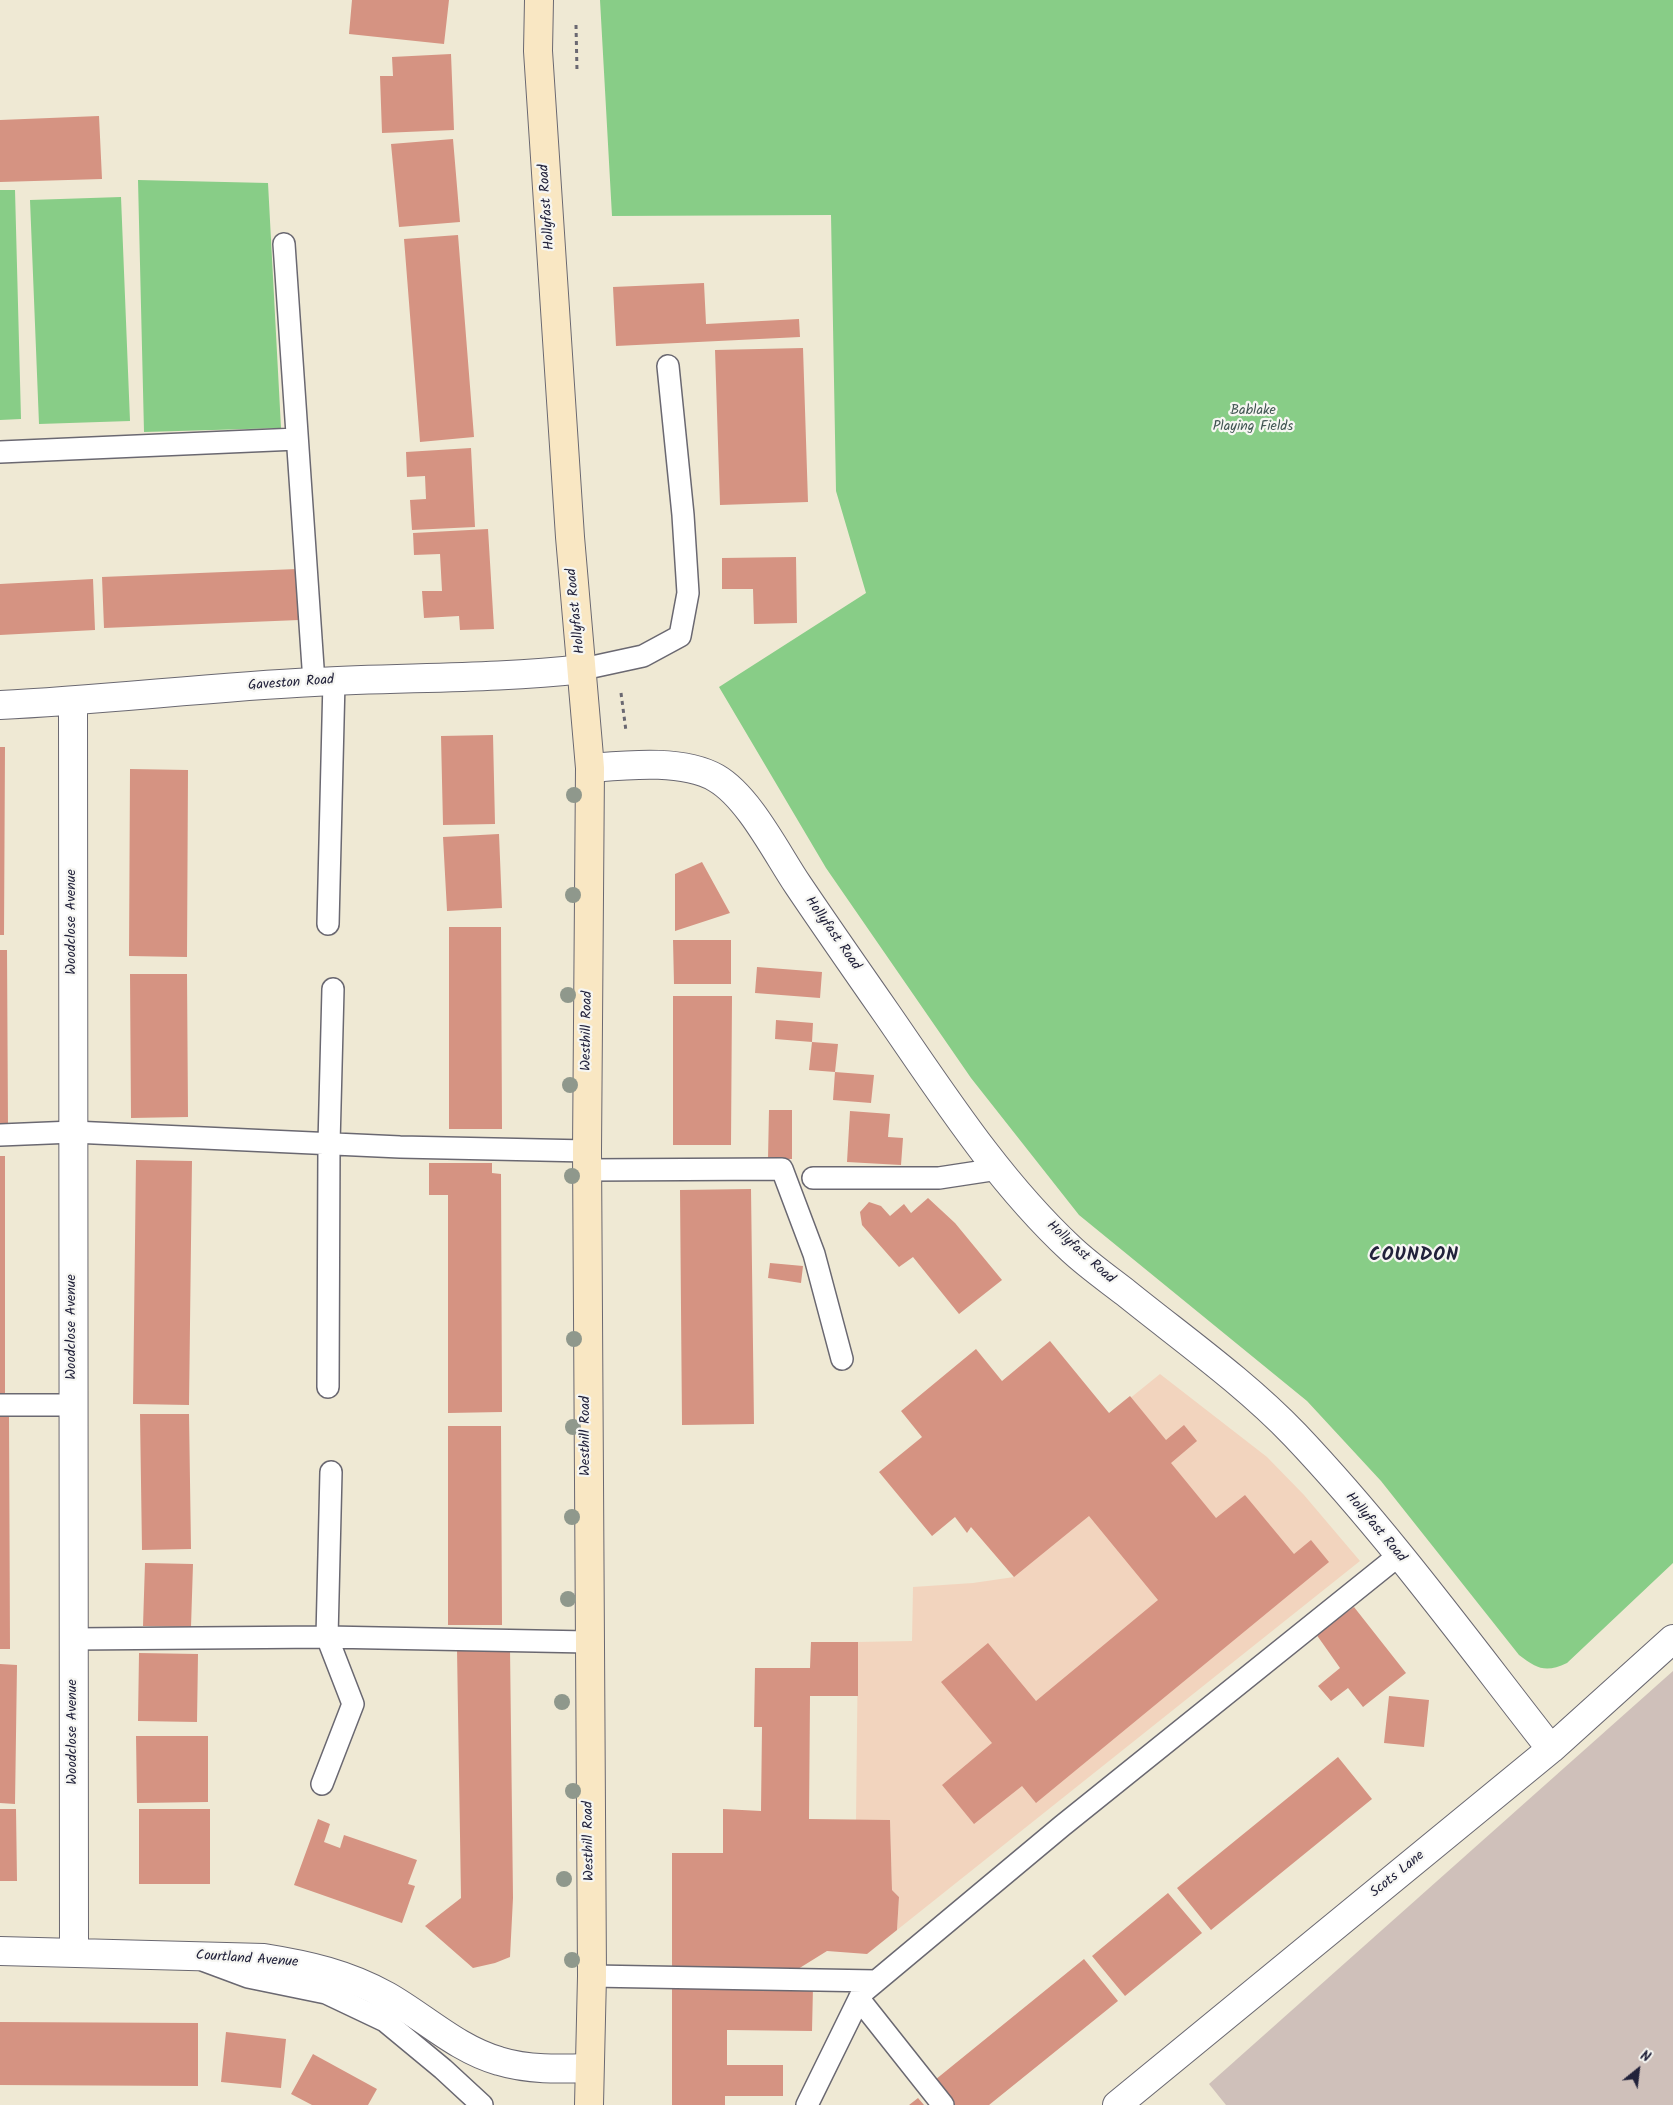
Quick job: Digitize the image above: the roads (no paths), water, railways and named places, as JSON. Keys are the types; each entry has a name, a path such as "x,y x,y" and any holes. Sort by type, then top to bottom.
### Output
{"street":[{"name":"Hollyfast Road","path":"539,0 538,51 570,538 583,669 590,768 652,764 695,771 717,778 744,802 798,885 906,1040 998,1169 1029,1206 1072,1250 1261,1402 1332,1477 1398,1556 1551,1749"},
{"name":"Gaveston Road","path":"0,705 324,682 536,674 583,669"},
{"name":"Woodclose Avenue","path":"73,701 74,1952"},
{"name":"Westhill Road","path":"590,768 587,1160 588,1642 592,1976 589,2068 590,2105"},
{"name":"Scots Lane","path":"1117,2105 1551,1749 1673,1638"},
{"name":"Courtland Avenue","path":"0,1951 264,1958 306,1964 346,1976 388,1996 423,2021 497,2061 521,2067 589,2068"}],"lane":[{"path":"284,244 297,440 324,682 328,924"},
{"path":"583,669 644,656 680,636 688,593 683,515 668,366"},
{"path":"0,452 297,440"},
{"path":"328,1387 328,1144 333,989"},
{"path":"0,1135 73,1132 782,1169 814,1254 842,1359"},
{"path":"813,1178 939,1178 998,1169"},
{"path":"0,1405 73,1405"},
{"path":"322,1784 354,1704 327,1637 330,1472"},
{"path":"806,2105 862,1993 1062,1826 1398,1556"},
{"path":"74,1639 327,1637 588,1642"},
{"path":"193,1956 248,1977 326,1993 385,2021 443,2069 482,2105"},
{"path":"592,1976 876,1981"},
{"path":"859,2000 943,2105"}],"district":[{"name":"COUNDON","path":"1414,1257"}],"park label":[{"name":"Bablake Playing Fields","path":"1253,420"}]}
